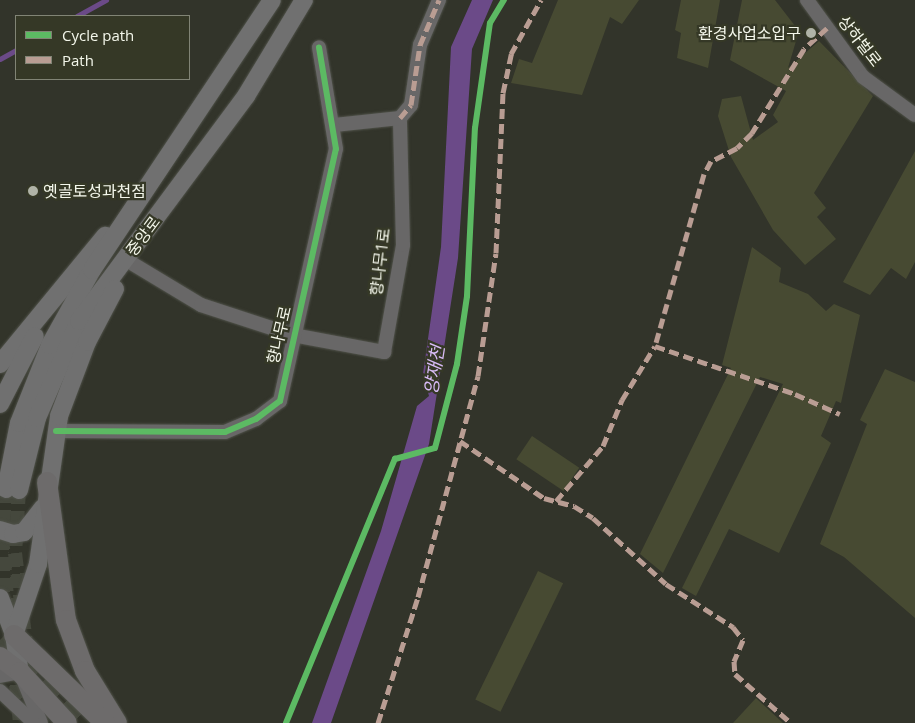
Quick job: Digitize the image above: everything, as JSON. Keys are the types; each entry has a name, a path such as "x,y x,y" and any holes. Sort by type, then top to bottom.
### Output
{"highway":[{"path":"46,491 66,620 85,671 117,723"},
{"path":"5,631 105,723"},
{"path":"0,657 20,672 67,723"}],"main road":[{"name":"중앙로","path":"272,0 132,209 50,345 19,423 12,490 37,418 79,321 146,234 246,96 304,0"},
{"path":"0,364 49,307 82,260 132,209"},
{"path":"5,631 36,573 56,430 87,342 133,264 146,234"},
{"path":"0,404 49,307"},
{"path":"0,530 13,534 28,529 46,491"},
{"path":"0,598 5,631 20,672"}],"street":[{"path":"334,125 400,118 411,106 420,46 439,0"},
{"name":"상하벌로","path":"811,1 863,77 915,115"},
{"name":"향나무로","path":"56,430 225,432 256,419 280,401 293,335 336,150 334,125 319,47"},
{"name":"향나무1로","path":"293,335 384,352 403,245 400,118"},
{"path":"133,264 201,305 293,335"},
{"path":"0,676 20,672 40,723"},
{"path":"0,691 34,723"}],"water":[{"name":"양재천","path":"472,0 493,0 472,49 458,258 429,444 331,723 312,723 381,531 417,406 429,396 423,374 441,247 451,47"}],"building":[{"path":"558,0 639,0 622,24 610,17 582,95 511,83 519,59 532,63"},
{"path":"681,0 720,0 708,68 677,58 681,33 675,30"},
{"path":"742,0 775,0 799,31 788,68 819,41 873,96 814,193 826,208 817,217 836,239 805,265 773,230 731,157 718,116 722,99 741,96 753,140 778,122 773,115 786,91 730,60"},
{"path":"915,151 915,262 906,279 891,268 870,295 843,282"},
{"path":"752,247 781,268 779,282 808,294 826,311 834,304 860,315 841,403 836,401 821,436 831,443 779,553 729,529 696,596 682,588 783,384 760,377 663,573 640,554 731,368 722,365"},
{"path":"885,369 915,382 915,618 844,557 820,544 867,424 860,420"},
{"path":"532,436 579,468 564,491 516,459"},
{"path":"538,571 563,583 500,712 475,700"},
{"path":"756,698 783,723 733,723"}],"waterway":[{"path":"79,15 106,0"},
{"path":"0,59 15,51"}],"tunnel":[{"path":"6,489 2,536 8,610"},
{"path":"19,490 15,553 31,685"},
{"path":"0,640 86,723"},
{"path":"14,664 20,723"}],"marked path":[{"path":"400,118 411,105 420,45 439,0"},
{"path":"378,723 418,597 478,376 496,253 503,93 511,54 541,0"},
{"path":"827,28 804,49 752,133 737,148 711,161 704,174 655,346 795,394 840,414"},
{"path":"556,501 603,446 622,400 655,346"},
{"path":"460,441 544,498 574,506 593,518 666,584 733,627 743,640 734,661 735,674 791,723"}],"cycle path":[{"path":"286,723 395,459 435,448 457,364 467,296 475,128 490,23 504,0"},
{"path":"56,431 225,432 256,419 280,401 336,149 319,47"}],"place":[{"name":"환경사업소입구","path":"811,33"},
{"name":"옛골토성과천점","path":"33,191"}]}
